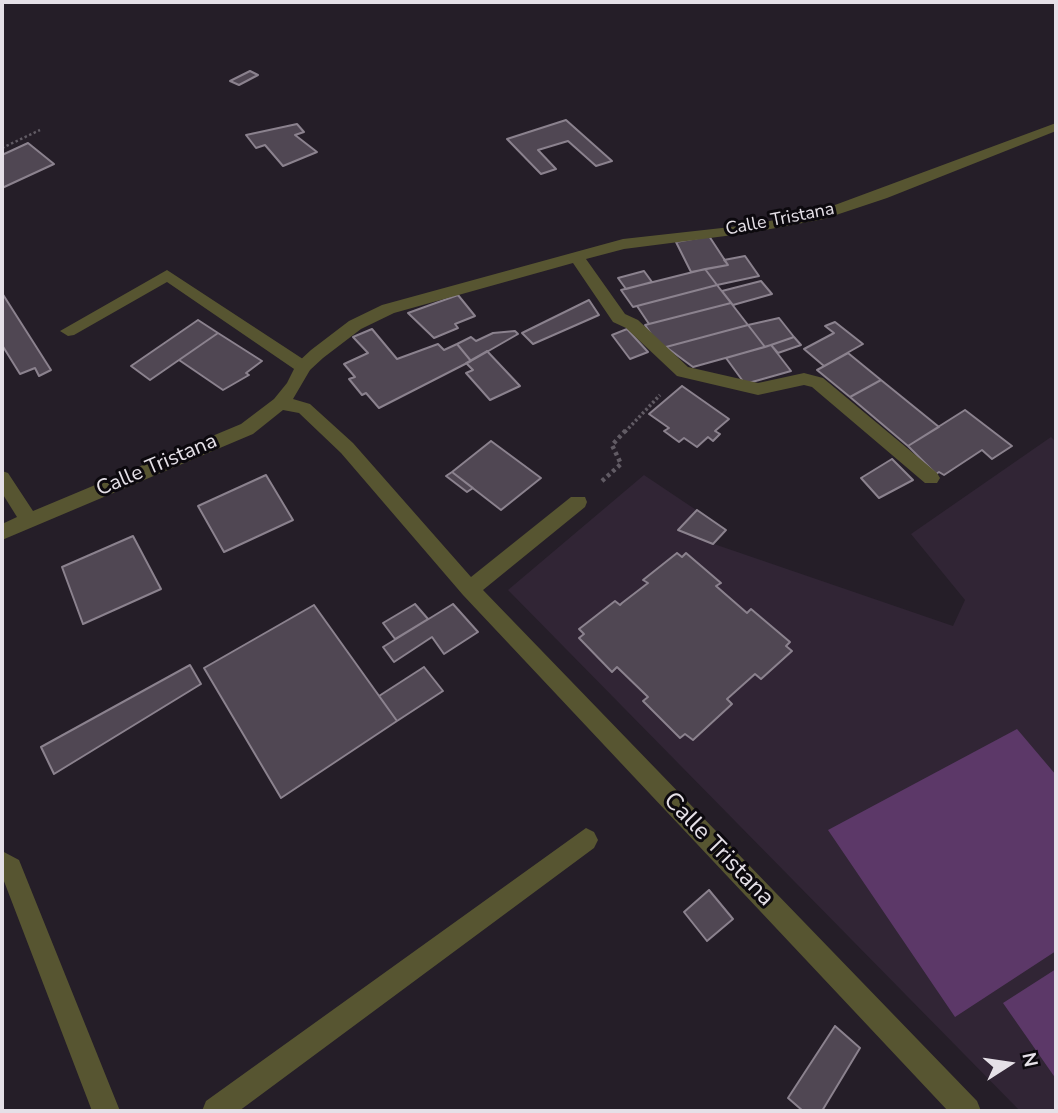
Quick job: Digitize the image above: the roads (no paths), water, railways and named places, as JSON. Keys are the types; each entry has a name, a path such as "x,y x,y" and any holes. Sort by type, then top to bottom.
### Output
{"street":[{"name":"Calle Tristana","path":"2,532 247,429 280,404 294,386 303,367 355,325 388,309 624,244 749,229 819,216 882,195 1056,127"},
{"path":"576,256 619,317 632,324 683,372 758,390 804,379 817,383 931,478"},
{"path":"68,331 167,275 303,367"},
{"name":"Calle Tristana","path":"280,404 304,408 347,449 470,589 967,1111"},
{"path":"2,478 29,520"},
{"path":"470,589 578,502"},
{"path":"216,1111 586,840"},
{"path":"2,863 11,868 106,1111"}]}
